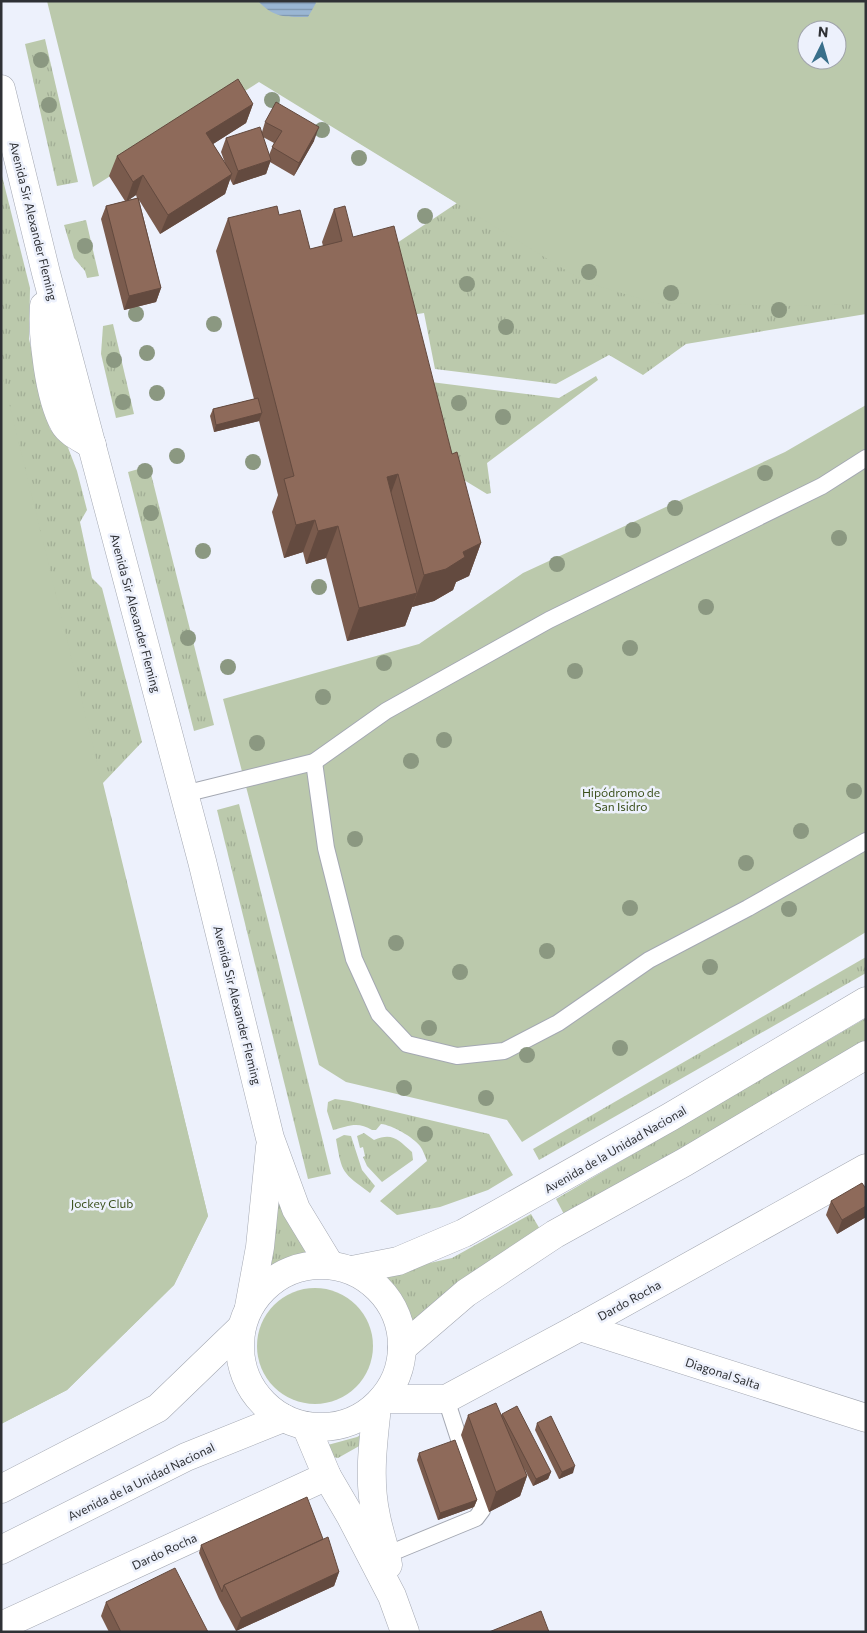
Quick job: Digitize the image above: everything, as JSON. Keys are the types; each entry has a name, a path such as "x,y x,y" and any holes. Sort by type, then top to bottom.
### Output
{"main road":[{"name":"Avenida Sir Alexander Fleming","path":"1,89 46,273 42,324 47,361 56,403 65,425 92,445 184,794 270,1138 296,1209 341,1267"},
{"name":"Avenida de la Unidad Nacional","path":"341,1267 398,1261 464,1233 670,1117 866,1001"},
{"path":"402,1348 466,1293 555,1234 685,1162 866,1055"},
{"name":"Avenida Sir Alexander Fleming","path":"245,1318 260,1246 270,1138"},
{"name":"Dardo Rocha","path":"380,1403 446,1399 866,1168"},
{"path":"1,1489 158,1408 245,1318 262,1289 281,1275 303,1267 341,1267 367,1279 386,1298 398,1321 402,1348 401,1362 393,1384 380,1403 362,1419 318,1428 295,1422 266,1406 248,1383 240,1356 245,1318"},
{"name":"Diagonal Salta","path":"580,1327 866,1418"},
{"path":"380,1403 372,1452 372,1488 376,1515 386,1555 392,1596"},
{"name":"Avenida de la Unidad Nacional","path":"1,1550 186,1457 295,1422"},
{"path":"295,1422 351,1517 392,1596 405,1632"},
{"name":"Dardo Rocha","path":"1,1626 327,1476"}],"lane":[{"path":"184,794 314,762 386,711 540,625 822,486 866,458"},
{"path":"314,762 326,848 354,959 380,1014 407,1044 457,1056 504,1051 558,1023 649,960 748,908 866,840"},
{"path":"386,1555 476,1518 482,1510 446,1399"}],"green space":[{"path":"47,1 866,1 866,305 794,306 655,303 585,282 259,82 93,187"},
{"path":"866,1 866,314 686,344 643,375 609,355 556,384 435,369 424,313 405,316 388,249 457,203 259,81"},
{"path":"45,39 78,182 57,186 25,44"},
{"name":"Jockey Club","path":"1,172 30,288 29,339 50,429 67,445 77,471 87,510 80,522 92,578 102,588 142,742 103,783 208,1216 174,1285 67,1390 1,1424"},
{"path":"86,220 99,276 87,278 85,271 74,258 64,225"},
{"path":"113,324 134,414 116,418 101,354 103,326"},
{"name":"Jockey Club","path":"1,370 208,1216 174,1285 67,1390 1,1424"},
{"path":"596,376 598,380 487,463 491,493 487,494 459,477 446,462 423,381 559,398"},
{"name":"Hipódromo de San Isidro","path":"866,405 866,932 522,1142 507,1120 346,1082 319,1065 223,699 419,644 523,573 785,452"},
{"path":"149,466 214,725 194,731 128,472"},
{"path":"239,804 331,1174 308,1179 217,810"},
{"path":"866,957 866,973 539,1160 533,1149"},
{"path":"866,1018 866,1043 566,1218 556,1199"},
{"path":"335,1099 489,1134 513,1175 488,1190 440,1207 397,1215 380,1201 427,1161 422,1149 407,1135 386,1125 381,1124 376,1130 357,1125 333,1130 327,1111 328,1102"},
{"path":"364,1133 374,1140 386,1137 395,1138 412,1152 413,1160 382,1182 367,1166 363,1157 365,1156 363,1147 360,1148 357,1136"},
{"path":"344,1135 351,1136 362,1170 375,1186 370,1193 354,1181 342,1166 336,1139"},
{"path":"277,1188 313,1252 266,1271"},
{"path":"531,1214 541,1231 415,1328 385,1273 452,1258"},
{"path":"315,1288 337,1292 356,1305 369,1324 373,1346 369,1368 356,1387 337,1400 315,1404 293,1400 274,1387 261,1368 257,1346 261,1324 274,1305 293,1292"},
{"path":"366,1432 368,1441 338,1458 333,1457 324,1446 357,1437"}],"water":[{"path":"258,1 315,1 316,3 308,17 293,17 275,14"}],"building":[{"path":"238,79 253,104 206,133 232,174 168,215 143,175 133,182 117,156"},
{"path":"276,102 319,127 299,163 272,147 282,131 265,122"},
{"path":"260,127 271,160 238,171 226,138"},
{"path":"138,198 161,288 129,296 106,206"},
{"path":"277,206 279,215 300,210 310,249 342,241 334,209 345,206 353,237 394,226 452,454 457,452 481,543 463,552 465,557 446,569 424,575 398,474 387,477 417,593 359,608 338,526 318,531 315,520 296,525 284,479 294,476 228,218"},
{"path":"258,398 262,413 216,425 213,409"},
{"path":"862,1183 866,1189 866,1206 842,1220 831,1201"},
{"path":"496,1403 527,1476 496,1492 468,1415"},
{"path":"517,1406 551,1472 536,1479 502,1414"},
{"path":"551,1416 575,1466 562,1472 537,1423"},
{"path":"455,1440 477,1500 440,1513 419,1453"},
{"path":"307,1497 323,1539 224,1585 222,1592 201,1545"},
{"path":"328,1537 339,1572 241,1618 224,1585"},
{"path":"175,1568 208,1632 121,1632 106,1602"},
{"path":"541,1611 549,1632 489,1632"}]}
